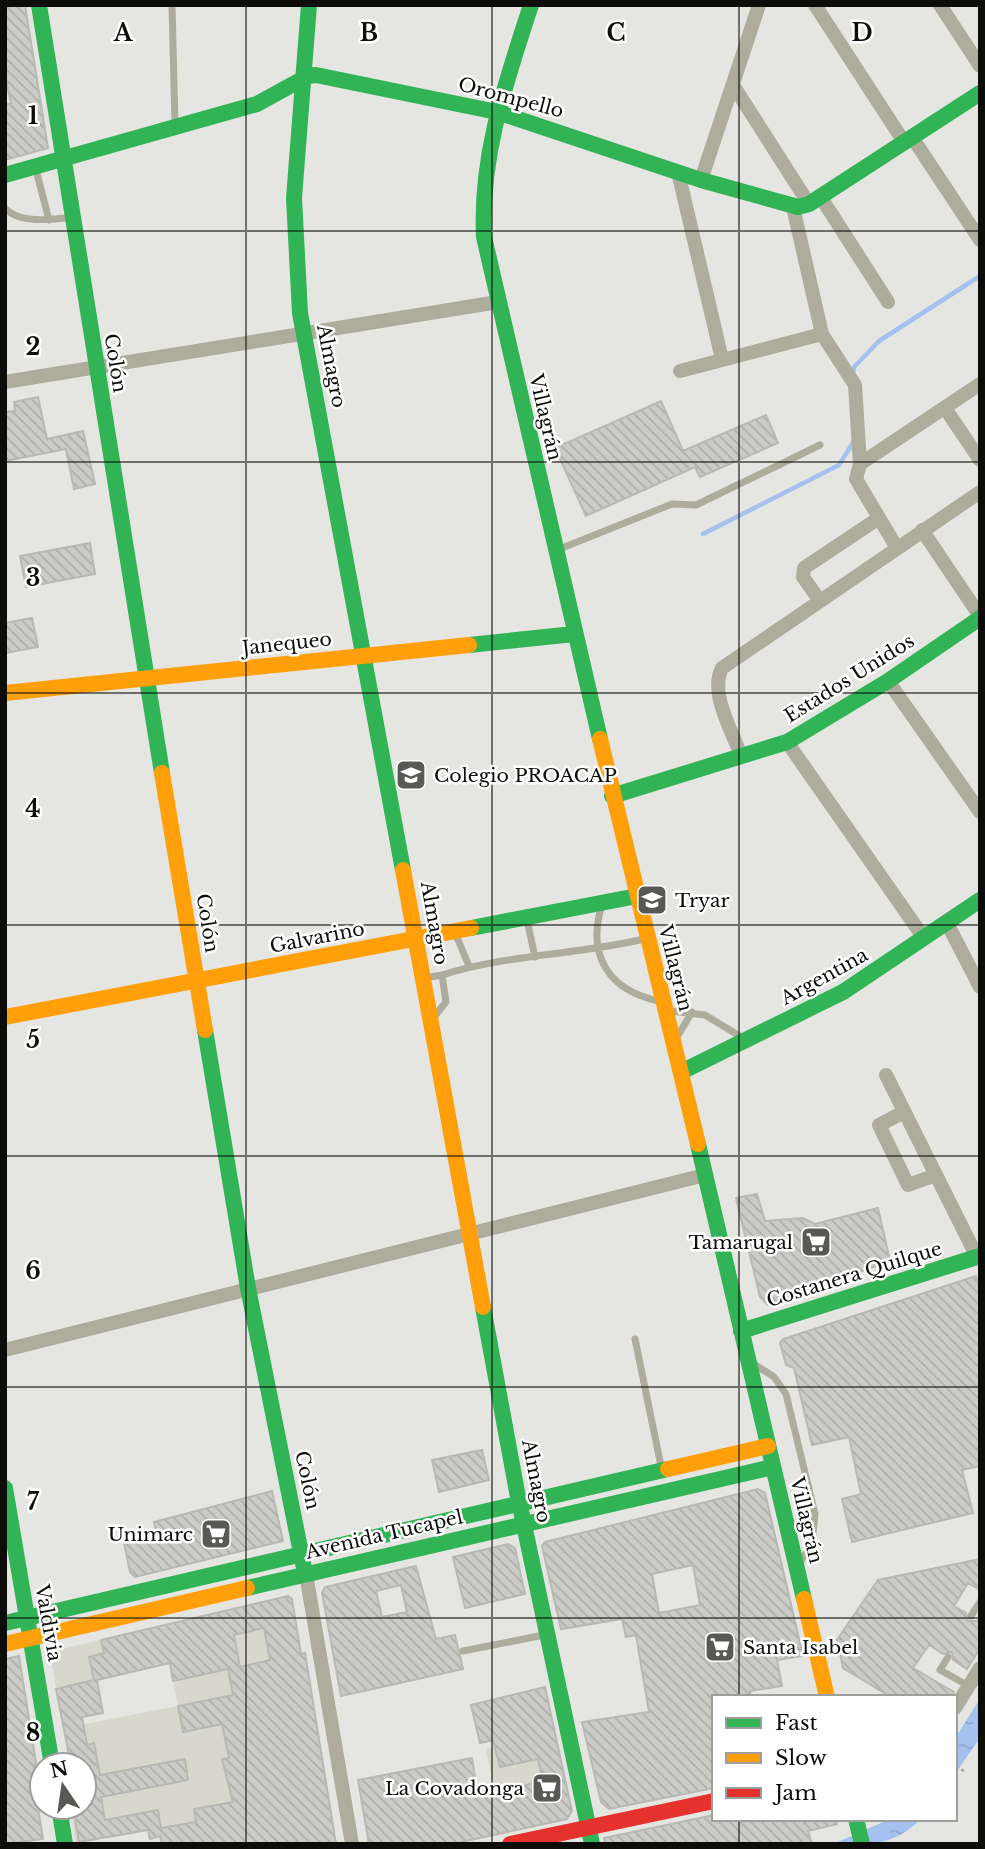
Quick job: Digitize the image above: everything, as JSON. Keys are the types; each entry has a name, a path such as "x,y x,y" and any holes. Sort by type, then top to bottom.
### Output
{"main road":[{"name":"Colón","path":"39,5 95,368 248,1288 306,1574"},
{"name":"Almagro","path":"309,5 301,79 292,219 293,262 519,1503 592,1844"},
{"name":"Villagrán","path":"531,5 483,164 481,203 484,237 573,634 681,1072 827,1695"},
{"name":"Orompello","path":"5,175 257,104 301,79 323,75 497,112 701,180 807,202"},
{"path":"807,202 980,93"},
{"name":"Estados Unidos","path":"612,796 787,742 888,681 980,617"},
{"name":"Janequeo","path":"5,693 573,634"},
{"name":"Galvarino","path":"5,1017 637,896"},
{"name":"Argentina","path":"681,1072 842,992 980,900"},
{"name":"Costanera Quilque","path":"741,1331 978,1257"},
{"name":"Avenida Tucapel","path":"5,1623 768,1446"},
{"name":"Avenida Tucapel","path":"5,1644 773,1466"},
{"name":"Valdivia","path":"5,1488 50,1751"},
{"path":"510,1844 712,1801"},
{"path":"61,1821 65,1844"},
{"path":"856,1821 862,1844"}],"street":[{"path":"701,180 760,5"},
{"path":"816,5 980,240"},
{"path":"940,5 980,66"},
{"path":"733,85 807,202 888,302"},
{"path":"678,172 722,359"},
{"path":"807,202 822,334 852,380 860,464 856,479 897,548"},
{"path":"5,382 498,302"},
{"path":"680,370 822,334"},
{"path":"860,464 980,384"},
{"path":"944,408 980,460"},
{"path":"741,755 718,693 716,680 722,668 980,492"},
{"path":"820,601 803,577 804,568 879,518"},
{"path":"922,530 980,617"},
{"path":"888,681 980,813"},
{"path":"787,742 924,938"},
{"path":"947,923 980,987"},
{"path":"886,1075 978,1257"},
{"path":"904,1112 879,1125 908,1185 936,1175"},
{"path":"5,1350 705,1175"},
{"name":"Colón","path":"306,1574 352,1844"},
{"path":"957,1705 980,1668"}],"lane":[{"path":"172,5 175,127"},
{"path":"35,166 49,220"},
{"path":"5,208 11,214 49,220 73,217"},
{"path":"555,551 672,504 696,505 820,445"},
{"path":"603,903 597,924 597,950 616,981 634,996 718,1020 746,1041"},
{"path":"526,918 535,957"},
{"path":"454,932 469,967"},
{"path":"424,978 498,960 597,950 647,938"},
{"path":"431,1020 443,1010 446,1002 442,975"},
{"path":"674,1044 692,1012"},
{"path":"635,1339 662,1470"},
{"path":"749,1363 766,1371 786,1394 815,1514 812,1543 796,1567"},
{"path":"971,1616 980,1602"},
{"path":"463,1651 547,1634"},
{"path":"948,1657 940,1670 969,1686"}],"path":[{"path":"957,1767 964,1771"}],"shaded area":[{"path":"288,1596 292,1599 301,1653 305,1653 336,1844 216,1818 76,1843 72,1821 98,1821 98,1751 69,1751 65,1728 178,1706 170,1663 147,1668 139,1631"},
{"path":"120,1635 128,1672 56,1689 50,1652"},
{"path":"555,1733 572,1811 566,1820 502,1833 486,1749"}],"water":[{"path":"980,1699 980,1738 957,1771 957,1735"},
{"path":"885,1821 919,1821 900,1835 880,1842 833,1844"}],"building":[{"path":"5,5 25,5 48,148 5,160 5,105 11,103 5,76"},
{"path":"38,397 47,439 83,431 95,484 74,489 66,449 5,461 5,412 15,411 14,402"},
{"path":"661,401 683,451 766,415 778,443 700,477 695,467 586,516 555,448"},
{"path":"90,543 95,574 26,587 20,556"},
{"path":"32,618 38,647 5,653 5,623"},
{"name":"Tamarugal","path":"757,1194 765,1221 803,1218 815,1224 878,1208 890,1261 768,1305 760,1297 736,1198"},
{"path":"976,1276 980,1291 980,1466 962,1470 973,1513 852,1542 842,1499 861,1494 849,1437 812,1445 794,1368 786,1365 780,1343 783,1339"},
{"path":"482,1450 489,1480 439,1492 432,1460"},
{"path":"758,1489 765,1493 803,1656 777,1660 782,1686 750,1691 751,1695 712,1695 712,1788 609,1809 601,1802 582,1722 649,1712 636,1635 626,1637 622,1619 561,1629 542,1546 545,1542","holes":["693,1565 700,1605 659,1613 652,1574"]},
{"name":"Unimarc","path":"272,1491 283,1541 135,1577 130,1572 124,1543 150,1537 149,1532 156,1530 154,1522"},
{"path":"508,1544 515,1548 525,1594 465,1608 453,1557"},
{"path":"980,1559 980,1590 968,1583 954,1606 966,1613 968,1621 980,1621 980,1648 967,1669 953,1660 952,1652 943,1654 929,1645 913,1668 954,1692 952,1695 888,1695 843,1668 837,1640 878,1580"},
{"path":"416,1566 436,1639 455,1635 463,1669 341,1696 322,1593 325,1587","holes":["401,1585 407,1612 382,1617 376,1591"]},
{"path":"288,1596 292,1599 301,1654 305,1653 336,1844 162,1844 160,1836 150,1839 148,1830 79,1842 75,1821 98,1821 98,1764 100,1775 185,1759 188,1780 101,1797 105,1820 158,1810 161,1828 196,1822 194,1809 233,1802 222,1759 229,1758 222,1724 183,1732 178,1706 233,1695 228,1669 173,1681 170,1663 97,1680 103,1713 82,1717 87,1745 94,1743 96,1751 68,1751 56,1689 94,1680 89,1657 104,1653 101,1640","holes":["264,1628 270,1660 240,1667 234,1635"]},
{"path":"19,1656 34,1751 28,1751 28,1821 40,1821 43,1839 5,1844 5,1659"},
{"path":"545,1687 572,1811 567,1819 452,1844 369,1844 358,1780 472,1758 478,1796 543,1781 538,1759 500,1767 493,1740 480,1743 471,1705"},
{"path":"712,1815 712,1821 836,1821 837,1824 808,1831 812,1844 605,1844 604,1838"}],"waterway":[{"path":"853,374 854,367 879,341 980,276"},
{"path":"703,534 839,465 854,441"}],"traffic: fast":[{"path":"39,5 162,773"},
{"path":"309,5 294,198 300,313 403,870"},
{"path":"531,5 504,91 491,148 486,177 484,237 600,739"},
{"path":"5,175 257,104 308,76 316,75 497,112"},
{"path":"497,112 701,180 798,207 809,204 980,93"},
{"path":"612,796 787,742 888,681 980,618"},
{"path":"469,645 574,634"},
{"path":"471,928 637,896"},
{"path":"681,1072 843,992 980,900"},
{"path":"205,1030 248,1288 304,1568"},
{"path":"698,1144 804,1599"},
{"path":"741,1331 980,1256"},
{"path":"483,1307 517,1492 592,1844"},
{"path":"247,1588 773,1467"},
{"path":"5,1623 668,1469"},
{"path":"5,1488 50,1751"},
{"path":"61,1821 65,1844"},
{"path":"856,1821 862,1844"}],"traffic: slow":[{"path":"5,693 469,645"},
{"path":"600,739 698,1144"},
{"path":"162,773 205,1030"},
{"path":"403,870 483,1307"},
{"path":"5,1017 471,928"},
{"path":"668,1469 768,1446"},
{"path":"5,1644 247,1588"},
{"path":"804,1599 827,1695"}],"traffic: jam":[{"path":"510,1844 712,1801"}],"place":[{"name":"Colegio PROACAP","path":"411,775"},
{"name":"Tryar","path":"652,900"},
{"name":"Tamarugal","path":"816,1242"},
{"name":"Unimarc","path":"216,1534"},
{"name":"Santa Isabel","path":"720,1647"},
{"name":"La Covadonga","path":"547,1788"}]}
